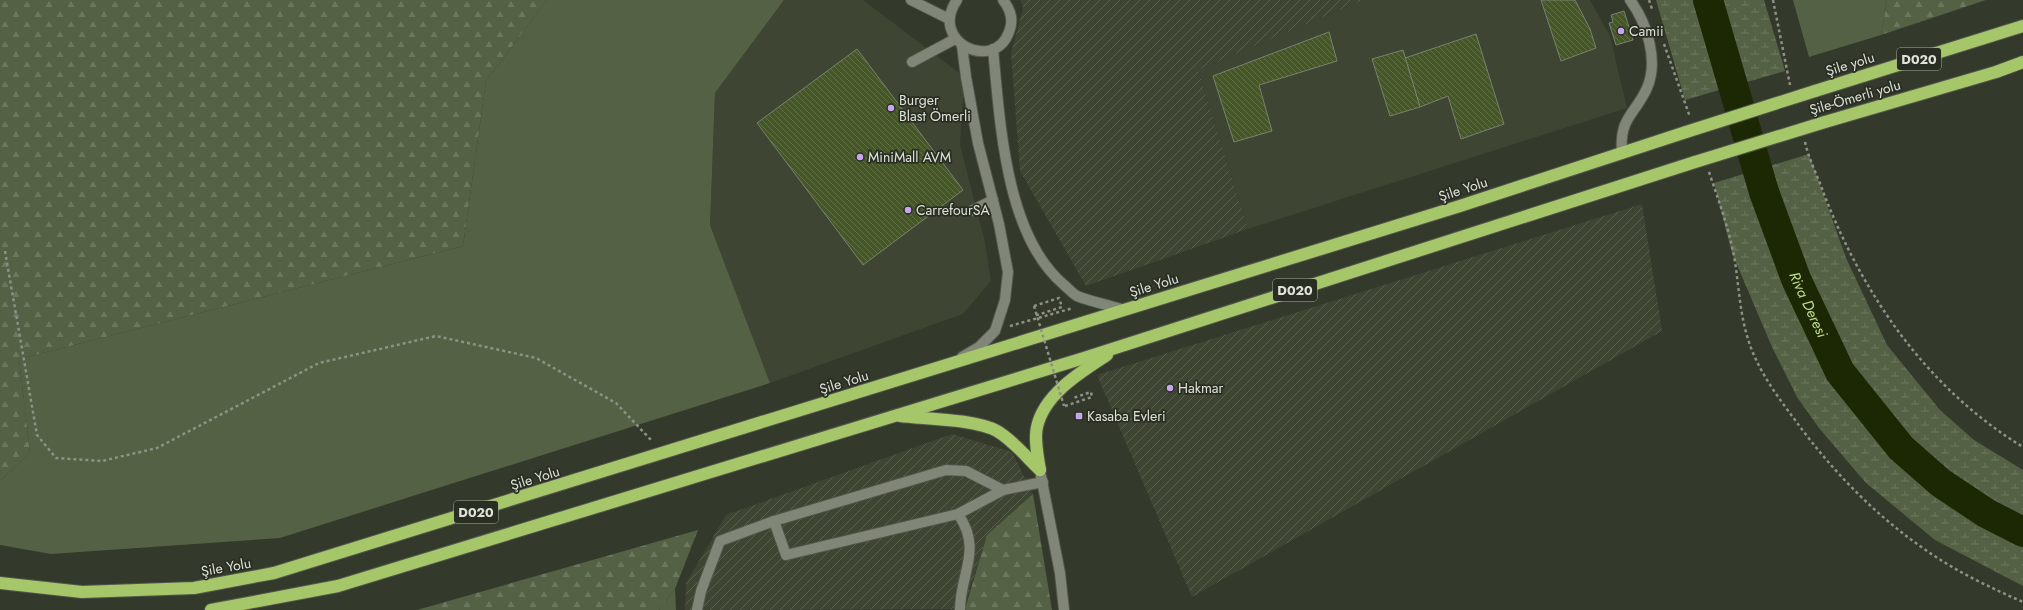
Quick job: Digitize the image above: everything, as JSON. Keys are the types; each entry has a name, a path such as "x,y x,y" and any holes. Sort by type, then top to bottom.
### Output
{"highway":[{"name":"Şile yolu","path":"1686,132 2023,26"},
{"name":"Şile-Ömerli yolu","path":"1121,346 1695,162 2023,63"},
{"name":"Şile Yolu","path":"0,583 82,592 186,588 274,573 1460,206 1686,132"},
{"name":"D020","path":"211,610 338,586 1121,346"},
{"path":"1041,476 1037,427 1042,411 1069,380 1121,346"},
{"path":"895,416 972,423 996,431 1013,443 1041,476"}],"street":[{"path":"911,0 949,19"},
{"path":"942,367 979,347 994,331 1005,300 1008,272 993,200 978,143 959,42 951,29 949,19 957,0"},
{"path":"959,42 972,50 982,52 1001,44 1008,36 1011,27 1011,16 1008,7 1003,0"},
{"path":"1622,153 1622,133 1625,123 1647,89 1651,70 1650,44 1639,15 1630,0"},
{"path":"912,62 959,42"},
{"path":"992,49 1000,125 1016,205 1037,252 1051,273 1076,295 1124,310"},
{"path":"971,211 993,200"},
{"path":"697,610 701,591 720,541 774,521 946,470 966,471 1003,490"},
{"path":"774,521 786,555 958,514 1003,490 1041,476 1060,573 1064,610"},
{"path":"958,514 967,529 971,546 960,610"}],"path":[{"path":"1649,0 1654,15"},
{"path":"1773,0 1792,92"},
{"path":"1662,37 1690,119"},
{"path":"1804,138 1837,226 1858,268 1886,315 1918,357 1948,389 1988,424 2023,447"},
{"path":"1708,170 1731,240 1739,303 1748,340 1760,366 1793,418 1827,461 1854,491 1904,534 1933,555 1976,580 2023,602"},
{"path":"5,251 37,435 56,458 102,461 157,448 319,363 436,336 536,358 616,403 664,453"},
{"path":"1038,318 1037,315 1062,307 1059,298 1034,306 1064,406 1092,397 1091,392 1068,399"},
{"path":"994,331 1074,308"}],"shaded area":[{"path":"784,0 863,0 958,72 964,84 960,145 985,242 991,281 963,314 770,383 710,225 715,93"},
{"path":"1020,0 1363,0 1198,70 1248,229 1086,286 1020,171 1011,53 1023,8"},
{"path":"1363,0 1590,0 1610,36 1627,108 1248,229 1198,70"},
{"path":"1642,204 1662,331 1192,597 1097,375"},
{"path":"952,434 1012,452 1033,494 987,535 964,609 685,610 686,583 726,515"}],"green space":[{"path":"0,0 547,0 486,81 463,246 19,359 30,452 0,481"},
{"path":"547,0 784,0 715,93 710,225 770,383 280,538 51,554 0,545 0,481 30,452 19,359 463,246 486,81"},
{"path":"1656,0 1764,0 1785,71 1685,100"},
{"path":"1793,0 1887,0 1881,35 1809,57"},
{"path":"1887,0 1986,0 1881,35"},
{"path":"1809,154 1846,258 1887,345 1940,410 1974,440 2023,470 2023,586 1935,540 1866,483 1819,428 1797,397 1772,347 1732,253 1714,183"},
{"path":"1033,494 1052,610 950,610 965,609 987,535"},
{"path":"698,530 675,589 659,610 417,610"},
{"path":"675,589 676,610 659,610"}],"building":[{"path":"1541,0 1575,0 1590,29 1596,48 1561,61"},
{"name":"Camii","path":"1624,11 1633,40 1616,45 1609,23 1613,22 1611,15"},
{"path":"1329,32 1337,61 1259,85 1272,131 1234,142 1213,76"},
{"path":"1476,34 1504,124 1461,139 1448,96 1420,107 1405,58"},
{"name":"MiniMall AVM","path":"857,49 963,190 863,265 757,123"},
{"path":"1403,50 1420,107 1390,116 1372,59"}],"waterway":[{"name":"Riva Deresi","path":"1708,0 1764,192 1796,279 1840,372 1901,448 1941,483 1986,513 2023,532"}],"place":[{"name":"Camii","path":"1621,31"},
{"name":"Burger Blast Ömerli","path":"891,108"},
{"name":"MiniMall AVM","path":"860,157"},
{"name":"CarrefourSA","path":"908,210"},
{"name":"Hakmar","path":"1170,388"},
{"name":"Kasaba Evleri","path":"1079,416"}]}
